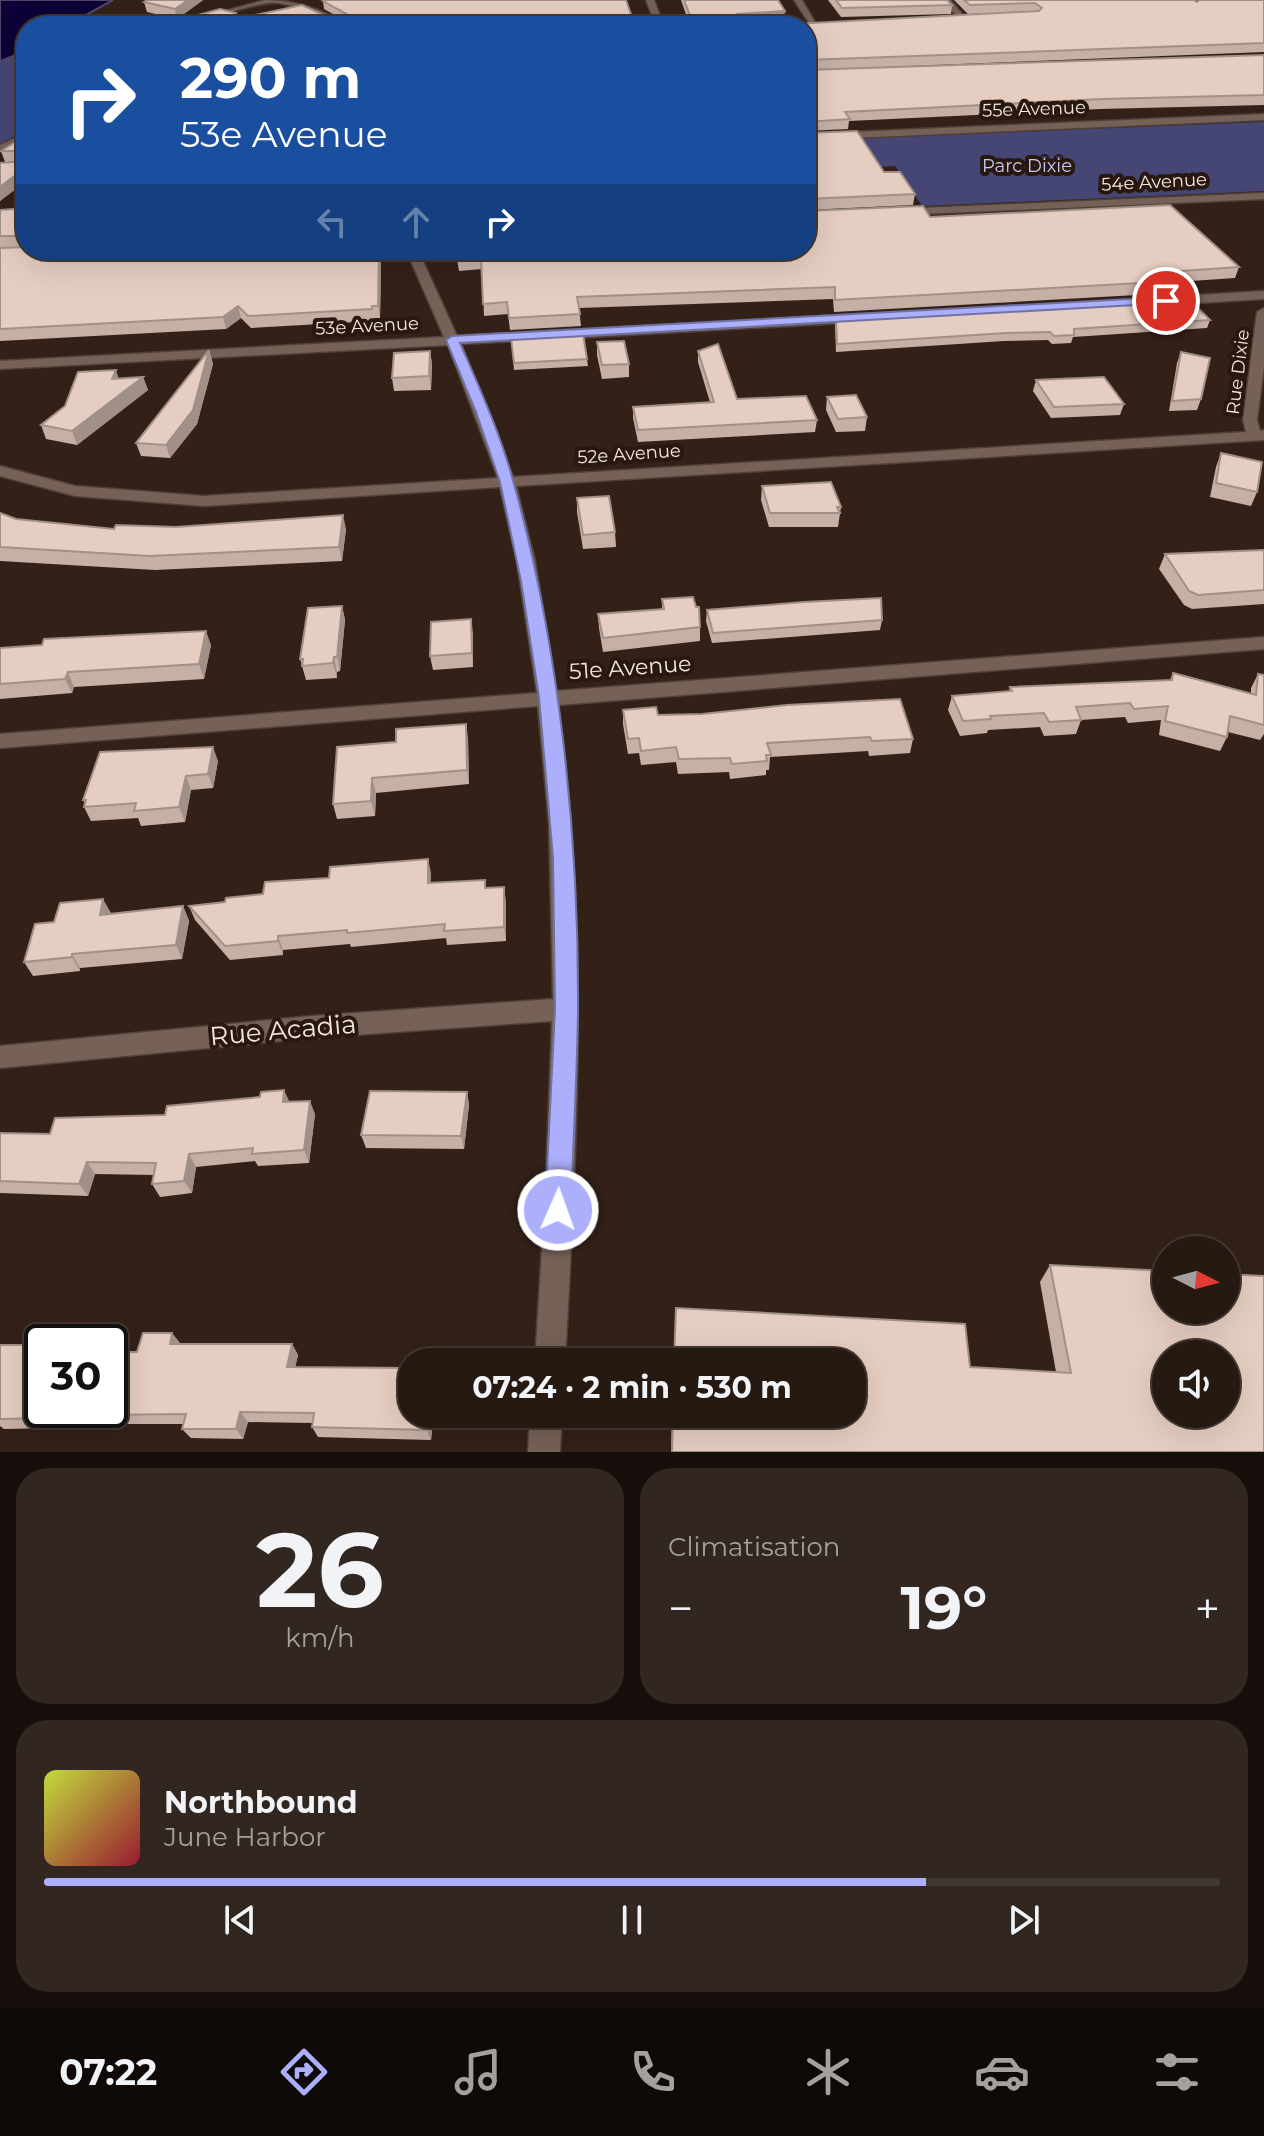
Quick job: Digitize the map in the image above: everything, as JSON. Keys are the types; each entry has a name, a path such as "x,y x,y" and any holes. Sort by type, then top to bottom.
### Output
{"street":[{"path":"217,16 248,3 275,0 325,16"},
{"path":"945,0 965,19"},
{"path":"210,16 233,10"},
{"path":"950,20 978,19"},
{"path":"816,24 829,23"},
{"name":"55e Avenue","path":"816,137 1264,117"},
{"name":"54e Avenue","path":"880,213 1264,196"},
{"path":"416,260 483,412 507,482 529,581 548,697 563,858 567,1009 551,1348"},
{"path":"1149,302 1264,295"},
{"name":"Rue Dixie","path":"1259,435 1250,420 1264,312"},
{"name":"53e Avenue","path":"0,365 879,317"},
{"name":"52e Avenue","path":"0,471 66,490 204,501 1259,435"},
{"name":"51e Avenue","path":"0,741 1264,643"},
{"name":"Rue Acadia","path":"0,1057 312,1027 567,1009"},
{"path":"544,1452 545,1428"}],"green space":[{"path":"16,55 16,135 0,144 0,61"},
{"name":"Parc Dixie","path":"1264,122 1264,191 922,206 895,166 879,167 861,138"}],"shaded area":[{"path":"0,0 113,0 84,16 16,16 16,55 0,61"}],"building":[{"path":"188,0 175,9 144,2"},
{"path":"626,0 632,16 348,16 323,1"},
{"path":"684,0 778,0 785,11 736,16 690,16"},
{"path":"836,0 947,0 952,5 842,8"},
{"path":"964,0 1264,0 1264,43 816,60 816,23 1039,11 1042,8 1035,3 970,5"},
{"path":"302,5 326,16 251,16"},
{"path":"220,9 236,13 233,16 195,16"},
{"path":"1264,55 1264,95 1102,99 845,112 850,119 816,121 816,70"},
{"path":"857,131 884,172 900,172 915,194 816,199 816,133"},
{"path":"16,141 16,151 1,151"},
{"path":"16,162 16,175 0,187 0,163"},
{"path":"1170,205 1239,267 1166,272 1176,281 835,300 835,287 577,297 580,314 509,318 507,302 483,304 481,260 816,260 816,211 923,206 930,217"},
{"path":"16,209 16,236 0,236 0,210"},
{"path":"16,247 16,260 379,260 378,306 372,306 372,309 248,316 238,306 223,317 0,329 0,248"},
{"path":"1188,298 1210,320 1074,329 1074,335 1006,333 837,344 836,318"},
{"path":"583,334 587,359 514,363 511,338"},
{"path":"624,341 629,364 602,365 597,342"},
{"path":"718,344 737,399 806,396 817,420 638,430 633,407 714,402 698,351"},
{"path":"209,350 193,410 166,445 136,443"},
{"path":"430,351 429,376 392,378 394,353"},
{"path":"1181,352 1210,358 1201,399 1172,401"},
{"path":"116,370 112,379 143,377 72,431 41,425 65,406 78,372"},
{"path":"1104,377 1124,404 1054,407 1036,380"},
{"path":"856,395 867,417 838,419 827,397"},
{"path":"1221,453 1262,462 1257,492 1216,483"},
{"path":"831,482 841,507 837,507 840,513 770,513 762,486"},
{"path":"609,496 615,532 583,535 577,498"},
{"path":"0,513 16,519 114,529 116,525 176,527 343,515 339,547 150,556 0,547"},
{"path":"1264,550 1264,590 1198,595 1189,591 1165,554"},
{"path":"693,597 696,607 699,607 700,627 603,638 598,614 664,609 662,599"},
{"path":"881,598 882,620 713,633 707,610 804,602"},
{"path":"342,606 337,657 334,657 333,663 302,666 303,659 300,659 308,608"},
{"path":"471,619 472,653 430,656 431,622"},
{"path":"206,631 199,664 68,672 65,679 0,684 0,648 42,645 44,639"},
{"path":"1173,673 1256,695 1258,674 1264,675 1264,725 1230,716 1227,737 1165,721 1168,706 1134,709 1130,703 1076,707 1081,720 1049,722 1044,713 963,721 952,696 1012,691 1010,687 1172,680"},
{"path":"900,699 913,739 872,741 870,737 767,743 771,755 766,755 767,761 732,764 730,758 679,759 676,747 641,751 639,738 628,739 623,710 656,707 658,715 702,714 787,705"},
{"path":"466,724 467,770 372,778 371,801 333,804 337,747 396,742 396,729"},
{"path":"213,747 208,774 186,776 179,807 134,811 136,803 84,807 86,800 83,800 100,752"},
{"path":"428,859 428,883 485,880 485,888 504,887 504,927 444,931 445,924 347,933 347,930 278,936 278,941 225,946 189,906 263,894 265,882 329,878 330,867"},
{"path":"103,899 100,915 183,906 176,945 72,954 72,957 24,962 35,924 54,922 60,903"},
{"path":"284,1090 283,1102 310,1101 304,1150 252,1154 253,1148 189,1154 184,1181 152,1184 156,1163 87,1162 79,1184 0,1181 0,1133 50,1134 55,1118 165,1115 167,1106 260,1097 261,1092"},
{"path":"370,1091 467,1092 461,1136 361,1135"},
{"path":"1050,1265 1152,1270 1152,1324 1240,1324 1240,1275 1264,1276 1264,1452 672,1452 673,1428 866,1428 866,1348 675,1348 676,1308 965,1324 970,1367 1071,1373"},
{"path":"143,1333 172,1333 170,1344 292,1344 287,1367 398,1368 398,1428 427,1430 312,1427 314,1413 240,1412 236,1429 182,1429 186,1414 128,1415 128,1352 137,1352"},
{"path":"0,1345 24,1345 24,1418 0,1419"}],"route":[{"path":"558,1210 567,1009 563,858 548,697 529,581 507,482 483,412 452,340 1166,301"}]}
